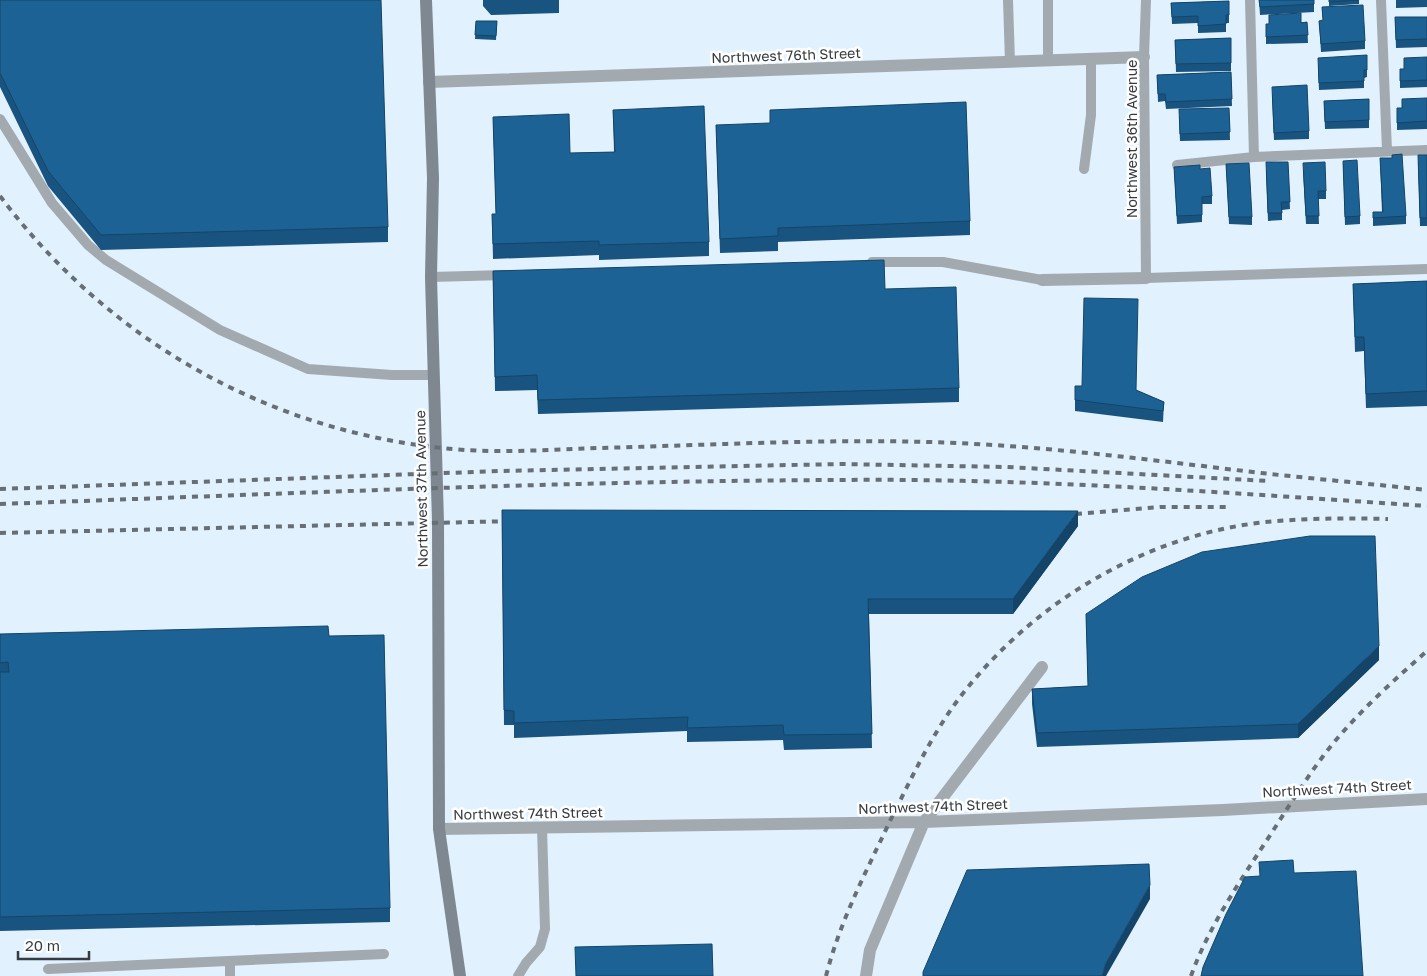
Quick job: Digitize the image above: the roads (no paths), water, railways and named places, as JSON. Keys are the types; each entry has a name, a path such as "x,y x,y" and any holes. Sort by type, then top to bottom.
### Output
{"street":[{"name":"Northwest 37th Avenue","path":"426,0 433,178 431,277 438,522 439,829 460,976"},
{"name":"Northwest 76th Street","path":"430,82 1144,57"},
{"path":"1042,280 1146,278"},
{"path":"866,976 870,950 924,822 1042,667"},
{"name":"Northwest 74th Street","path":"439,829 924,822 1427,799"}],"lane":[{"path":"1008,0 1010,62"},
{"path":"1048,0 1048,60"},
{"name":"Northwest 36th Avenue","path":"1146,0 1144,57 1146,278"},
{"path":"1250,0 1254,157"},
{"path":"1382,0 1387,151"},
{"path":"1084,169 1091,115 1091,59"},
{"path":"0,119 52,203 88,245 106,260 220,330 308,369 392,375 433,374"},
{"path":"1177,165 1254,157 1427,150"},
{"path":"864,262 943,262 1042,280"},
{"path":"1146,278 1427,269"},
{"path":"431,277 517,274"},
{"path":"518,976 540,947 545,929 542,828"},
{"path":"48,969 384,954"},
{"path":"230,961 230,976"}],"railway":[{"path":"0,196 44,249 94,297 147,338 204,374 265,403 329,426 396,441 465,450 499,451 805,442 928,442 1012,446 1427,490"},
{"path":"0,489 501,471 840,464 1007,467 1269,481"},
{"path":"0,504 524,485 912,480 1133,487 1427,506"},
{"path":"1064,515 1161,507 1226,507"},
{"path":"826,976 854,897 925,752 945,718 968,687 996,655 1028,626 1061,600 1097,578 1135,558 1174,543 1215,531 1257,523 1322,519 1388,519"},
{"path":"0,533 516,521"},
{"path":"1191,976 1205,943 1241,879 1318,763 1338,737 1362,711 1427,651"}]}
